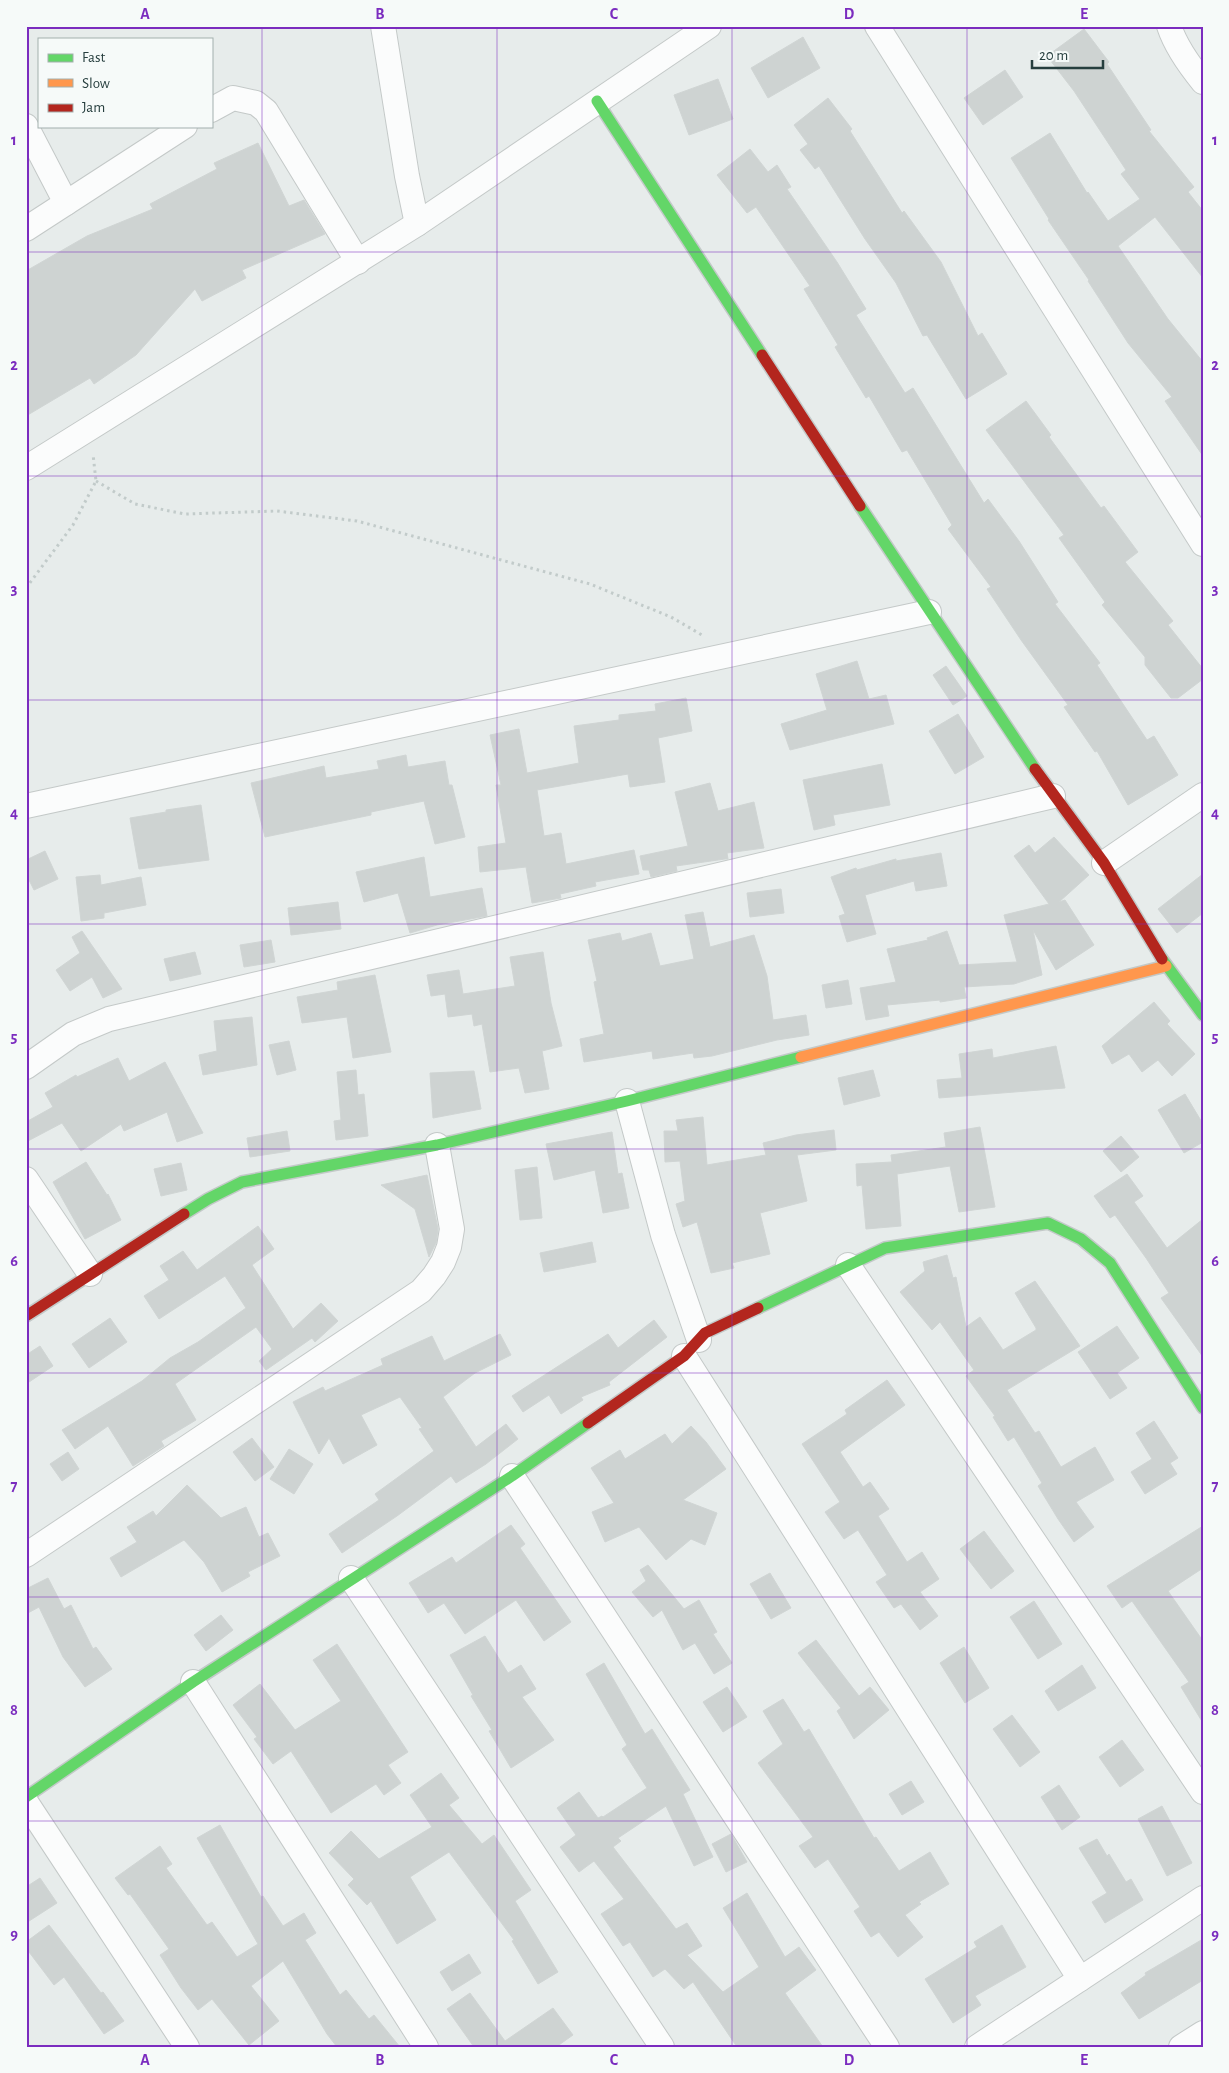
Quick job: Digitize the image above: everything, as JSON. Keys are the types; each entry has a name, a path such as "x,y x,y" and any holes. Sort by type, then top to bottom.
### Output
{"street":[{"path":"383,26 406,176 417,224"},
{"path":"26,468 417,224 709,26"},
{"path":"877,26 1203,544"},
{"path":"1169,26 1179,49 1203,82"},
{"path":"212,109 233,98 256,103 266,111 358,262"},
{"path":"597,101 929,612 1053,796 1104,863 1166,966 1203,1015"},
{"path":"26,126 66,203"},
{"path":"26,228 182,128"},
{"path":"26,806 929,612"},
{"path":"1104,863 1203,795"},
{"path":"26,1068 74,1034 109,1018 1053,796"},
{"path":"26,1316 208,1199 242,1182 438,1145 627,1101 1166,966"},
{"path":"627,1101 691,1348 1080,1979"},
{"path":"26,1555 421,1291 443,1262 449,1247 452,1229 438,1145"},
{"path":"26,1179 90,1274"},
{"path":"26,1797 351,1578 512,1476 691,1348 705,1333 885,1248 1048,1223 1066,1229 1096,1250 1110,1263 1203,1408"},
{"path":"848,1265 1203,1792"},
{"path":"512,1476 888,2047"},
{"path":"351,1578 662,2047"},
{"path":"194,1682 426,2047"},
{"path":"26,1802 187,2047"},
{"path":"977,2047 1203,1898"},
{"path":"1181,2047 1203,2033"}],"path":[{"path":"26,588 73,526 96,481 90,428"},
{"path":"96,481 135,504 185,514 277,511 357,521 590,584 671,616 732,654"}],"building":[{"path":"1084,29 1109,62 1107,64 1151,130 1149,131 1194,187 1188,192 1203,211 1203,278 1155,217 1118,246 1168,319 1203,362 1203,456 1165,401 1172,397 1128,343 1089,280 1048,220 1011,158 1050,133 1087,193 1108,221 1140,199 1121,174 1126,170 1074,91 1047,56"},
{"path":"803,37 820,68 768,98 751,68"},
{"path":"1005,70 1023,97 983,125 964,98"},
{"path":"718,79 733,119 689,135 674,95"},
{"path":"828,98 852,129 850,131 902,213 904,211 941,262 978,336 982,333 1007,374 966,399 927,335 923,336 896,283 865,239 819,166 815,169 800,150 808,144 794,125"},
{"path":"258,143 289,206 304,200 325,234 242,270 246,278 202,301 195,289 136,355 94,384 90,378 26,416 26,271 87,236 153,209 150,204 217,169 214,163"},
{"path":"750,149 768,172 777,165 791,187 787,189 837,262 866,309 856,315 905,393 913,388 984,503 988,499 1019,541 1058,602 1055,604 1100,663 1097,665 1147,740 1154,736 1178,775 1128,805 1097,751 1095,752 1064,707 1068,705 987,589 991,587 948,529 952,525 907,450 902,452 869,396 866,398 835,347 838,345 804,289 810,286 756,207 747,213 717,175"},
{"path":"1026,401 1051,435 1049,437 1101,508 1104,506 1138,552 1125,562 1173,621 1168,625 1203,669 1203,679 1178,698 1171,698 1145,665 1145,657 1102,605 1105,602 1059,538 1064,535 986,430"},
{"path":"857,661 869,699 886,695 894,724 790,750 781,724 827,710 816,674"},
{"path":"946,666 967,696 953,705 933,675"},
{"path":"686,698 692,731 658,738 665,782 630,787 628,774 537,790 544,836 561,833 566,864 634,850 639,874 595,882 596,886 560,894 561,898 532,903 526,867 480,872 478,847 506,843 496,785 501,785 490,735 519,729 527,773 579,763 574,726 619,720 619,715 656,711 655,704"},
{"path":"958,714 984,757 955,774 929,731"},
{"path":"406,755 408,767 445,761 449,785 452,785 465,837 435,844 424,801 371,812 371,815 265,837 251,783 324,766 326,778 379,769 377,761"},
{"path":"882,764 890,805 833,815 835,825 814,830 803,780"},
{"path":"710,783 718,811 754,802 764,848 727,853 728,859 676,866 677,871 651,877 649,870 643,870 640,856 688,846 675,792"},
{"path":"201,805 209,860 139,869 130,818"},
{"path":"1054,837 1089,875 1059,902 1065,900 1094,945 1056,970 1033,930 1042,975 1014,984 964,987 966,998 940,1002 940,1000 887,1005 889,1016 866,1020 860,988 896,982 887,949 928,940 927,938 947,931 959,965 1017,962 1004,915 1049,904 1014,856 1029,845 1035,853"},
{"path":"45,851 58,879 34,890 26,874 26,860"},
{"path":"941,853 947,886 916,891 914,881 865,895 876,934 847,942 839,916 845,914 831,877 856,868 857,870 896,859 896,861"},
{"path":"424,857 430,897 482,888 487,916 437,925 410,933 398,893 364,902 356,872"},
{"path":"1203,874 1203,913 1177,933 1158,909"},
{"path":"100,875 101,885 141,877 146,905 104,913 104,918 81,921 76,877"},
{"path":"781,889 784,913 750,917 747,893"},
{"path":"338,902 341,929 291,935 288,908"},
{"path":"703,912 710,947 754,935 767,976 773,1020 806,1015 809,1035 777,1040 712,1056 694,1058 693,1053 653,1059 652,1051 584,1062 580,1039 604,1034 594,982 597,981 588,940 620,933 622,941 651,933 660,966 694,959 685,915"},
{"path":"82,931 122,989 103,998 92,977 70,991 56,970 80,953 72,937"},
{"path":"271,940 275,962 244,967 240,945"},
{"path":"195,952 201,974 170,981 164,959"},
{"path":"543,952 551,1003 562,1046 542,1051 549,1089 525,1093 519,1068 490,1072 482,1024 474,1026 472,1014 448,1017 445,994 431,996 427,975 459,970 463,994 515,986 510,957"},
{"path":"375,975 391,1052 353,1058 347,1017 302,1023 297,997 338,990 337,982"},
{"path":"848,980 852,1004 826,1008 822,985"},
{"path":"1154,1002 1170,1021 1167,1024 1195,1054 1172,1076 1158,1060 1142,1072 1129,1054 1112,1064 1102,1046"},
{"path":"252,1017 257,1065 203,1075 199,1055 217,1051 214,1021"},
{"path":"289,1041 296,1070 277,1075 269,1045"},
{"path":"1056,1046 1065,1088 939,1098 937,1080 962,1078 959,1054 992,1049 993,1058"},
{"path":"118,1058 129,1081 165,1062 203,1133 177,1142 167,1112 124,1131 121,1124 81,1151 62,1123 26,1142 26,1122 53,1107 45,1093 76,1075 77,1077"},
{"path":"356,1070 358,1095 364,1094 368,1136 336,1140 334,1121 341,1120 337,1072"},
{"path":"873,1070 880,1096 844,1105 838,1078"},
{"path":"474,1071 481,1109 433,1118 430,1073"},
{"path":"1185,1094 1203,1124 1203,1142 1184,1153 1158,1110"},
{"path":"703,1117 707,1165 766,1155 763,1143 796,1135 834,1130 836,1150 797,1155 807,1201 760,1213 770,1254 732,1263 734,1268 711,1273 697,1222 683,1227 676,1204 685,1201 680,1161 665,1162 664,1131 678,1131 676,1120"},
{"path":"980,1127 995,1207 959,1212 950,1166 897,1174 901,1226 866,1229 862,1185 857,1186 856,1164 892,1162 891,1155 946,1147 944,1133"},
{"path":"287,1131 290,1151 250,1157 247,1138"},
{"path":"612,1132 618,1174 622,1173 629,1208 603,1213 595,1170 554,1180 546,1144"},
{"path":"1121,1136 1139,1157 1121,1172 1103,1151"},
{"path":"86,1162 108,1194 121,1220 85,1239 53,1182"},
{"path":"181,1163 187,1190 161,1196 154,1169"},
{"path":"537,1167 542,1218 520,1220 515,1170"},
{"path":"1127,1174 1143,1196 1134,1202 1167,1248 1203,1219 1203,1357 1161,1298 1169,1293 1146,1258 1115,1215 1110,1218 1094,1196"},
{"path":"427,1175 438,1229 436,1243 429,1257 415,1209 381,1185"},
{"path":"258,1226 274,1249 252,1265 293,1329 321,1303 338,1321 315,1342 312,1338 266,1370 259,1361 272,1349 256,1327 175,1384 196,1420 161,1441 164,1446 133,1466 108,1426 75,1449 62,1430 142,1381 170,1358 198,1342 246,1308 225,1276 159,1319 144,1296 169,1280 160,1266 183,1251 197,1270"},
{"path":"592,1242 596,1262 544,1272 540,1253"},
{"path":"947,1255 953,1278 956,1277 966,1327 980,1317 1003,1350 1036,1330 1015,1293 1035,1281 1080,1346 1007,1390 1035,1433 1039,1431 1061,1467 1095,1447 1114,1480 1076,1502 1094,1527 1074,1542 1038,1486 1042,1483 1014,1437 1008,1441 993,1417 995,1416 966,1376 974,1370 940,1322 932,1330 900,1292 925,1271 923,1262"},
{"path":"110,1318 127,1342 89,1368 72,1344"},
{"path":"654,1320 667,1337 609,1382 610,1385 581,1397 583,1400 561,1414 549,1395 523,1412 512,1396 608,1334 618,1348"},
{"path":"1117,1326 1139,1358 1117,1373 1127,1388 1110,1399 1078,1352"},
{"path":"500,1334 511,1355 475,1373 443,1397 476,1447 506,1424 518,1439 486,1464 456,1483 451,1476 397,1516 342,1553 329,1534 379,1500 375,1494 434,1451 419,1429 422,1428 400,1397 361,1415 377,1445 343,1464 329,1438 319,1454 293,1402 323,1387 325,1391 383,1365 381,1359 432,1336 444,1361"},
{"path":"40,1346 53,1366 26,1384 26,1355"},
{"path":"887,1380 905,1405 840,1452 863,1487 870,1482 889,1509 878,1516 907,1562 922,1552 939,1579 920,1592 938,1616 920,1630 901,1604 894,1608 876,1582 887,1575 858,1530 844,1539 825,1512 840,1502 802,1444 847,1414 845,1410"},
{"path":"1154,1421 1178,1458 1170,1463 1177,1474 1145,1494 1131,1472 1152,1459 1136,1433"},
{"path":"691,1426 706,1442 726,1469 683,1500 717,1513 705,1545 691,1539 666,1560 639,1527 605,1542 592,1512 614,1503 591,1468 620,1450 625,1459 665,1434 672,1444"},
{"path":"252,1438 274,1467 255,1481 233,1452"},
{"path":"289,1449 313,1464 294,1494 270,1479"},
{"path":"68,1452 79,1469 62,1481 50,1464"},
{"path":"187,1485 221,1518 246,1507 259,1537 268,1533 280,1556 248,1572 250,1576 222,1592 204,1562 184,1540 121,1577 110,1558 137,1542 127,1527 153,1511 156,1516"},
{"path":"511,1525 525,1544 520,1548 571,1622 544,1641 516,1600 465,1634 444,1603 428,1613 409,1583 452,1557 456,1563"},
{"path":"1203,1526 1203,1568 1168,1591 1203,1641 1203,1723 1181,1687 1189,1682 1132,1601 1122,1608 1107,1586"},
{"path":"984,1531 1014,1571 991,1589 960,1549"},
{"path":"648,1565 684,1609 699,1600 717,1632 713,1634 732,1663 714,1674 695,1643 683,1650 662,1610 653,1617 632,1592 646,1581 640,1570"},
{"path":"770,1573 791,1608 771,1619 750,1584"},
{"path":"48,1578 64,1609 71,1605 93,1649 96,1647 112,1669 85,1687 63,1657 39,1607 26,1614 26,1589"},
{"path":"1034,1601 1062,1644 1038,1659 1010,1617"},
{"path":"221,1615 233,1630 206,1651 194,1635"},
{"path":"485,1636 508,1673 521,1665 536,1689 522,1697 554,1740 511,1768 489,1731 492,1730 471,1696 473,1695 450,1655"},
{"path":"816,1640 859,1696 870,1687 889,1710 854,1739 837,1711 841,1708 798,1653"},
{"path":"337,1644 408,1752 388,1765 401,1783 384,1795 376,1784 331,1813 291,1751 273,1764 254,1739 257,1737 233,1705 260,1684 295,1730 341,1701 313,1660"},
{"path":"964,1647 989,1688 965,1703 940,1663"},
{"path":"604,1663 645,1734 652,1729 690,1790 683,1794 713,1857 694,1866 666,1806 618,1838 621,1841 613,1847 676,1929 687,1923 702,1946 687,1955 723,1992 759,1967 723,1908 747,1893 785,1957 799,1947 816,1970 785,1993 823,2047 737,2047 693,1982 684,1989 665,1969 653,1977 630,1942 623,1946 601,1914 624,1899 594,1861 579,1872 560,1847 576,1835 557,1808 579,1792 598,1818 603,1817 647,1788 622,1749 627,1745 586,1674"},
{"path":"1082,1665 1096,1688 1058,1711 1045,1691"},
{"path":"727,1687 747,1717 723,1732 703,1702"},
{"path":"783,1699 804,1732 809,1729 874,1838 876,1837 899,1871 930,1852 949,1884 919,1902 921,1904 905,1915 923,1937 898,1957 879,1932 871,1937 854,1911 860,1907 828,1859 815,1868 799,1846 813,1837 758,1763 783,1744 763,1711"},
{"path":"1012,1715 1040,1752 1020,1767 993,1729"},
{"path":"1122,1740 1144,1770 1120,1787 1099,1757"},
{"path":"441,1773 459,1798 449,1805 482,1844 494,1835 531,1890 515,1901 558,1972 538,1984 512,1941 514,1940 449,1852 410,1877 436,1920 397,1944 371,1901 367,1905 348,1885 354,1879 329,1853 351,1831 379,1859 432,1827 410,1795"},
{"path":"911,1781 924,1802 902,1815 889,1794"},
{"path":"1059,1785 1080,1817 1062,1830 1041,1797"},
{"path":"1162,1806 1192,1863 1167,1876 1138,1819"},
{"path":"220,1825 261,1897 263,1896 283,1926 304,1913 316,1933 305,1940 340,1995 346,1990 369,2019 374,2015 400,2047 337,2047 327,2034 283,1961 251,1986 279,2021 249,2045 212,1999 198,2010 160,1955 169,1949 130,1894 128,1895 115,1878 160,1846 172,1864 166,1868 207,1925 212,1922 237,1957 258,1944 197,1838"},
{"path":"731,1834 747,1862 726,1872 712,1844"},
{"path":"1097,1839 1107,1856 1109,1854 1126,1882 1131,1879 1143,1900 1105,1923 1092,1902 1107,1893 1079,1848"},
{"path":"40,1878 57,1903 26,1923 26,1887"},
{"path":"49,1925 124,2021 104,2034 64,1977 54,1985 26,1948 26,1942"},
{"path":"1002,1925 1026,1967 975,1996 981,2005 953,2023 925,1979 977,1947 974,1942"},
{"path":"1203,1939 1203,1980 1139,2019 1121,1993 1146,1975 1145,1973"},
{"path":"469,1954 481,1973 452,1991 440,1972"},
{"path":"470,1993 505,2041 553,2008 573,2035 556,2047 474,2047 447,2009"}],"traffic: fast":[{"path":"597,101 762,355"},
{"path":"860,506 1035,769"},
{"path":"1162,959 1203,1015"},
{"path":"184,1214 208,1199 242,1182 437,1145 627,1101 801,1057"},
{"path":"758,1308 885,1248 1048,1223 1081,1239 1110,1263 1203,1408"},
{"path":"26,1797 193,1682 512,1476 588,1423"}],"traffic: slow":[{"path":"801,1057 1166,966"}],"traffic: jam":[{"path":"762,355 860,506"},
{"path":"1035,769 1104,863 1162,959"},
{"path":"26,1316 184,1214"},
{"path":"588,1423 684,1356 705,1333 758,1308"}]}
